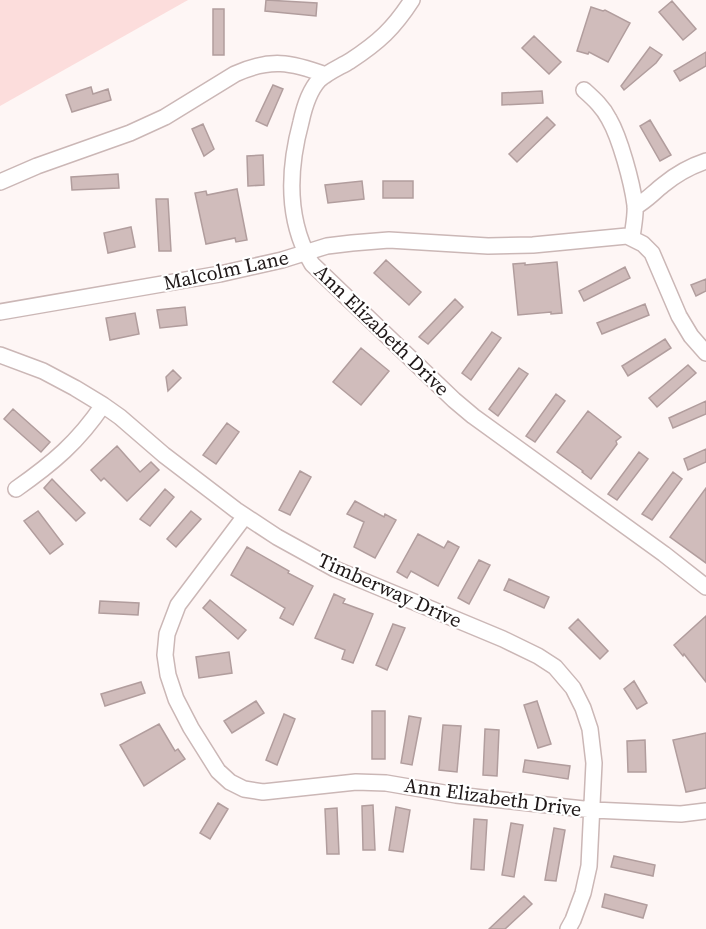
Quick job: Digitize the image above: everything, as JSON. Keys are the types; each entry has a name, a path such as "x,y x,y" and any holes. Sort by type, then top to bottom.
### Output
{"street":[{"name":"Ann Elizabeth Drive","path":"412,0 394,26 381,39 318,81 310,95 303,113 292,159 291,177 292,205 299,238 305,253 312,264 461,405 706,586"},
{"path":"0,182 37,166 130,133 165,117 244,70 263,64 283,63 303,66 326,75"},
{"path":"584,90 599,104 618,140 630,178 635,207 632,238 652,253 679,316 691,336 706,353"},
{"path":"635,207 674,177 706,161"},
{"name":"Malcolm Lane","path":"0,312 220,274 282,260 327,246 388,240 488,246 533,245 621,236 632,238"},
{"name":"Timberway Drive","path":"0,355 43,370 103,405 164,455 277,537 335,568 503,639 555,667 573,688 583,708 590,729 594,763 589,866 583,893 568,929"},
{"path":"16,489 68,449 103,405"},
{"name":"Ann Elizabeth Drive","path":"245,516 178,605 167,634 165,655 168,675 176,699 218,771 230,782 244,789 263,792 356,782 386,783 456,795 592,810 681,814 706,811"}],"shaded area":[{"path":"0,0 188,0 0,106"}],"building":[{"path":"266,0 317,3 316,16 265,11"},
{"path":"672,1 696,29 683,40 659,12"},
{"path":"591,7 605,10 630,23 608,62 589,52 588,54 577,51"},
{"path":"213,9 224,9 224,55 213,55"},
{"path":"534,36 561,62 549,74 522,48"},
{"path":"650,47 662,55 656,63 624,90 621,86"},
{"path":"706,52 706,66 680,81 674,71"},
{"path":"273,85 283,89 267,126 256,121"},
{"path":"91,87 93,94 108,89 111,100 72,112 66,95"},
{"path":"542,91 543,103 502,105 502,93"},
{"path":"547,117 555,125 517,162 509,154"},
{"path":"650,120 671,155 660,161 640,126"},
{"path":"203,124 214,149 204,156 192,129"},
{"path":"263,155 264,185 248,186 247,156"},
{"path":"118,174 119,188 72,190 71,177"},
{"path":"362,181 364,199 328,203 325,185"},
{"path":"383,181 413,181 413,198 383,198"},
{"path":"237,189 247,240 236,242 235,238 206,244 195,193 206,191 207,195"},
{"path":"156,199 168,199 171,251 159,251"},
{"path":"131,227 135,247 108,253 104,233"},
{"path":"386,260 421,292 409,305 374,273"},
{"path":"557,262 562,313 518,315 513,264"},
{"path":"625,267 630,278 584,301 579,291"},
{"path":"706,279 706,291 696,296 691,285"},
{"path":"455,299 463,307 428,344 419,337"},
{"path":"645,304 649,315 602,334 597,323"},
{"path":"185,307 187,325 160,328 157,310"},
{"path":"135,313 139,334 110,340 106,318"},
{"path":"492,332 501,338 471,380 462,373"},
{"path":"665,339 671,348 628,376 622,366"},
{"path":"361,348 389,371 361,405 333,382"},
{"path":"688,365 696,373 657,407 649,398"},
{"path":"519,368 528,374 498,416 489,409"},
{"path":"173,370 181,378 168,391 166,377"},
{"path":"556,394 565,401 535,442 526,436"},
{"path":"706,401 706,414 673,428 669,418"},
{"path":"13,409 50,442 41,452 4,419"},
{"path":"588,411 621,437 591,479 557,452"},
{"path":"227,423 239,432 216,464 203,455"},
{"path":"117,446 140,472 151,462 159,470 127,501 104,478 101,481 91,470"},
{"path":"706,449 706,462 688,470 684,459"},
{"path":"639,452 648,459 617,500 608,494"},
{"path":"300,471 311,477 290,515 279,510"},
{"path":"673,472 682,479 652,520 642,514"},
{"path":"52,479 85,513 76,521 44,488"},
{"path":"706,488 706,563 670,537"},
{"path":"165,489 174,497 150,526 140,519"},
{"path":"355,501 384,517 385,514 396,520 375,558 354,547 364,522 347,514"},
{"path":"38,511 63,544 50,554 24,521"},
{"path":"191,511 201,519 176,547 167,539"},
{"path":"418,534 444,548 448,541 459,547 438,586 411,571 407,578 397,572"},
{"path":"247,547 313,586 293,625 280,618 285,608 231,575"},
{"path":"479,560 490,565 469,604 458,598"},
{"path":"509,579 549,597 544,608 504,590"},
{"path":"334,594 345,599 343,603 373,614 353,663 342,659 345,650 315,638"},
{"path":"210,600 246,630 238,639 203,608"},
{"path":"100,601 139,603 138,615 99,613"},
{"path":"706,616 706,682 674,645"},
{"path":"578,619 608,651 600,659 569,628"},
{"path":"393,624 405,628 387,670 376,665"},
{"path":"229,652 232,673 199,678 196,657"},
{"path":"634,681 647,703 637,709 624,689"},
{"path":"141,682 145,693 105,706 101,694"},
{"path":"256,701 264,713 232,733 224,721"},
{"path":"537,701 551,744 538,748 524,705"},
{"path":"372,711 385,711 385,759 372,759"},
{"path":"284,714 295,719 277,765 266,760"},
{"path":"409,716 421,718 412,765 401,763"},
{"path":"159,724 175,751 178,749 185,759 144,786 120,745"},
{"path":"443,725 461,726 457,772 439,770"},
{"path":"485,729 499,730 497,776 483,775"},
{"path":"706,733 706,788 686,792 673,740"},
{"path":"645,740 646,772 628,772 627,741"},
{"path":"525,760 570,766 568,779 523,772"},
{"path":"218,803 228,809 210,839 200,833"},
{"path":"373,805 375,850 363,850 362,806"},
{"path":"396,807 410,810 403,852 389,850"},
{"path":"337,808 339,854 327,854 325,809"},
{"path":"474,819 487,820 484,870 471,869"},
{"path":"511,823 523,825 514,877 502,875"},
{"path":"554,828 565,830 556,881 545,880"},
{"path":"614,856 655,865 653,876 611,867"},
{"path":"605,894 647,905 643,918 602,907"},
{"path":"524,896 532,904 505,929 489,929"}]}
